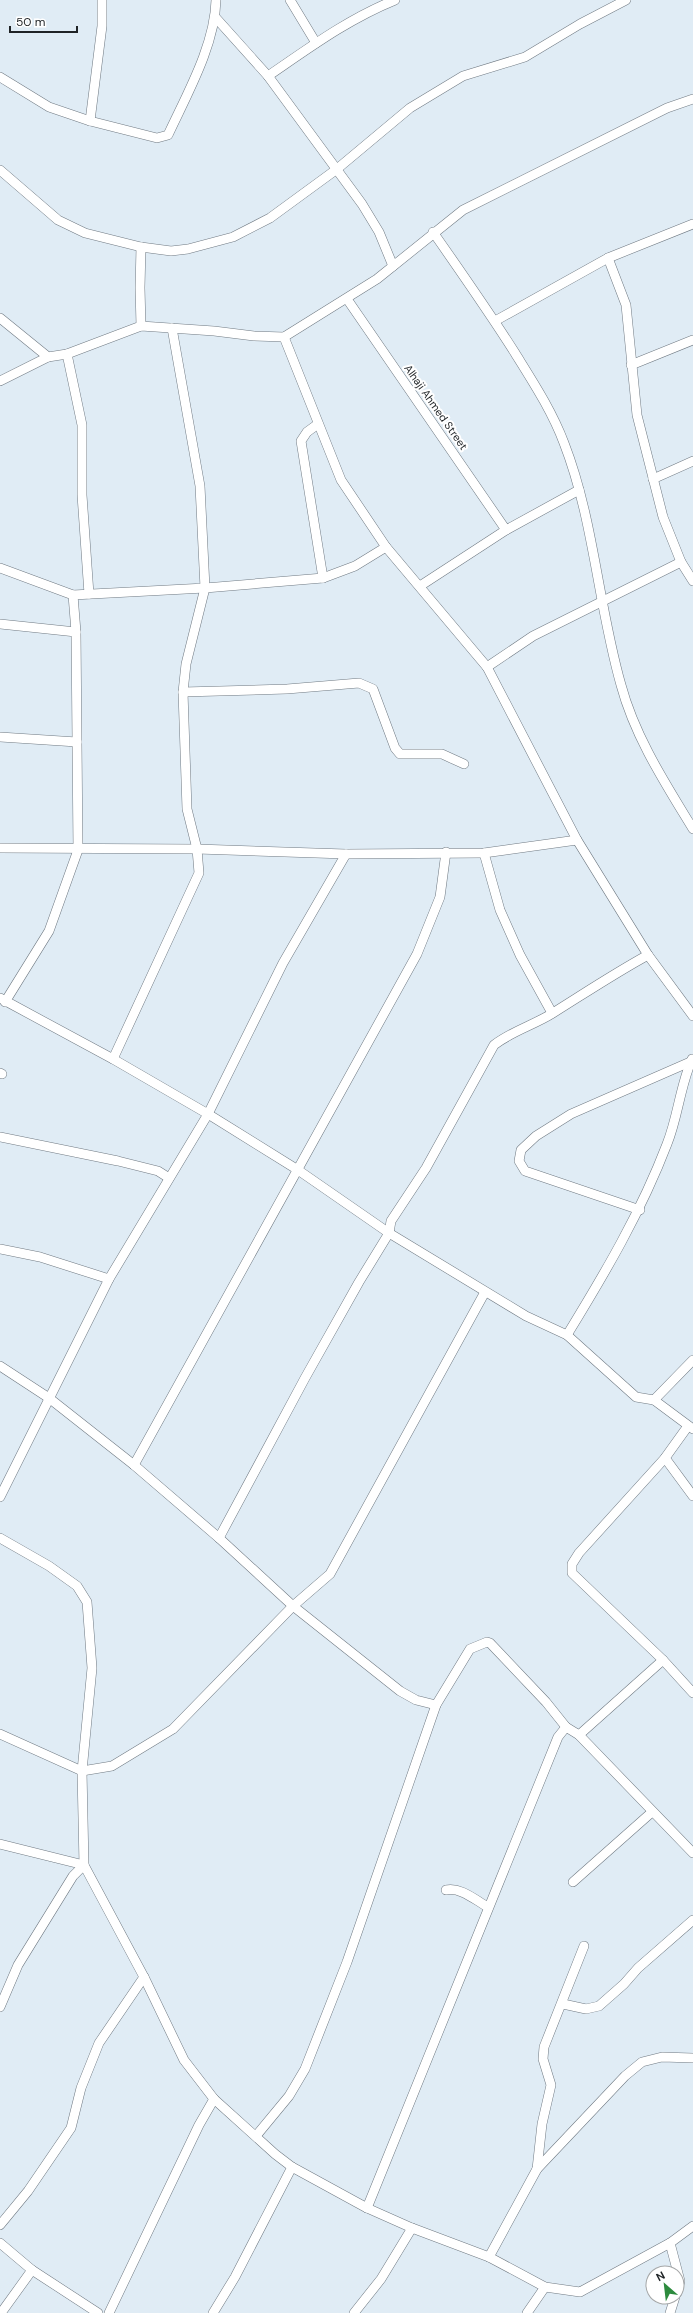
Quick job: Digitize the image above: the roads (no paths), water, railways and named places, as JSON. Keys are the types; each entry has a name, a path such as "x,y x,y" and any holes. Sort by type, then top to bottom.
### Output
{"street":[{"path":"90,121 102,26 102,0"},
{"path":"0,77 49,107 90,121 157,138 168,135 194,80 216,18 216,0"},
{"path":"290,0 316,43"},
{"path":"268,76 316,43 367,11 394,0"},
{"path":"0,170 58,220 85,233 141,247 171,251 188,250 233,237 270,218 337,169 410,108 463,76 525,57 580,24 626,0"},
{"path":"216,18 268,76 337,169 379,232 393,266"},
{"path":"0,381 48,357 66,354 141,326 254,336 284,337 346,299 393,266 433,232 463,210 667,108 693,99"},
{"path":"495,321 608,258 693,224"},
{"path":"433,232 495,321 542,395 564,443 579,490 621,685 635,727 656,768 693,829"},
{"path":"141,247 141,326"},
{"path":"608,258 626,305 637,415 663,517 680,562 693,580"},
{"name":"Alhaji Ahmed Street","path":"346,299 506,530"},
{"path":"0,318 48,357"},
{"path":"112,1058 199,873 197,849 187,809 183,692 186,664 205,588 200,486 172,328"},
{"path":"284,337 341,480 386,547 487,666 577,840 648,955 693,1016"},
{"path":"632,365 693,340"},
{"path":"66,354 82,425 82,495 89,594"},
{"path":"318,424 307,432 301,441 323,578"},
{"path":"653,479 693,461"},
{"path":"420,586 506,530 579,490"},
{"path":"0,568 73,595 205,588 323,578 355,566 386,547"},
{"path":"487,666 533,636 680,562"},
{"path":"73,595 76,632 78,850 49,931 2,1000 112,1058 208,1114 298,1170 389,1233 526,1316 567,1335 636,1397 654,1400 691,1428 579,1553 572,1564 572,1573 663,1660 693,1693"},
{"path":"0,624 76,632"},
{"path":"183,692 287,688 359,683 373,689 396,748 400,754 442,754 464,764"},
{"path":"0,737 78,742"},
{"path":"0,848 78,850 197,849 346,854 446,852 484,853 577,840"},
{"path":"134,1465 417,954 440,898 446,852"},
{"path":"484,853 500,910 520,955 552,1014"},
{"path":"0,1497 109,1279 208,1114 283,963 346,854"},
{"path":"219,1538 316,1357 389,1233 391,1221 426,1168 494,1045 506,1036 552,1014 606,978 648,955"},
{"path":"567,1335 608,1269 640,1210 668,1142 692,1060"},
{"path":"640,1210 525,1171 519,1161 521,1150 536,1136 571,1114 692,1060"},
{"path":"0,1137 124,1162 158,1171 169,1178"},
{"path":"0,1249 40,1257 109,1279"},
{"path":"0,1734 82,1771 112,1766 174,1729 293,1606 330,1574 486,1292"},
{"path":"654,1400 693,1360"},
{"path":"0,1366 49,1398 134,1465 219,1538 293,1606 400,1691 416,1700 436,1705"},
{"path":"665,1458 693,1496"},
{"path":"0,1538 49,1566 77,1586 87,1602 92,1668 82,1771 84,1865 144,1977 184,2060 214,2099 292,2167 367,2208 412,2228 489,2258 546,2287 580,2292 670,2243 693,2226"},
{"path":"256,2136 289,2096 305,2069 347,1962 436,1705 470,1649 487,1642 490,1643 546,1702 566,1726 579,1734 652,1812 693,1853"},
{"path":"579,1734 663,1660"},
{"path":"367,2208 558,1737 566,1726"},
{"path":"573,1882 652,1812"},
{"path":"0,1844 84,1865"},
{"path":"0,2007 18,1965 73,1876 84,1865"},
{"path":"446,1890 453,1889 461,1891 488,1908"},
{"path":"563,2004 586,2009 599,2006 624,1984 638,1968 693,1920"},
{"path":"537,2169 542,2124 551,2085 543,2059 544,2047 563,2004 584,1946"},
{"path":"0,2225 28,2191 71,2128 81,2088 99,2043 144,1977"},
{"path":"489,2258 537,2169 625,2076 642,2062 662,2057 693,2058"},
{"path":"109,2313 199,2125 214,2099"},
{"path":"213,2313 235,2277 292,2167"},
{"path":"354,2313 380,2279 412,2228"},
{"path":"0,2243 32,2270 98,2313"},
{"path":"670,2243 676,2265"},
{"path":"1,2313 32,2270"},
{"path":"527,2313 546,2287"}]}
